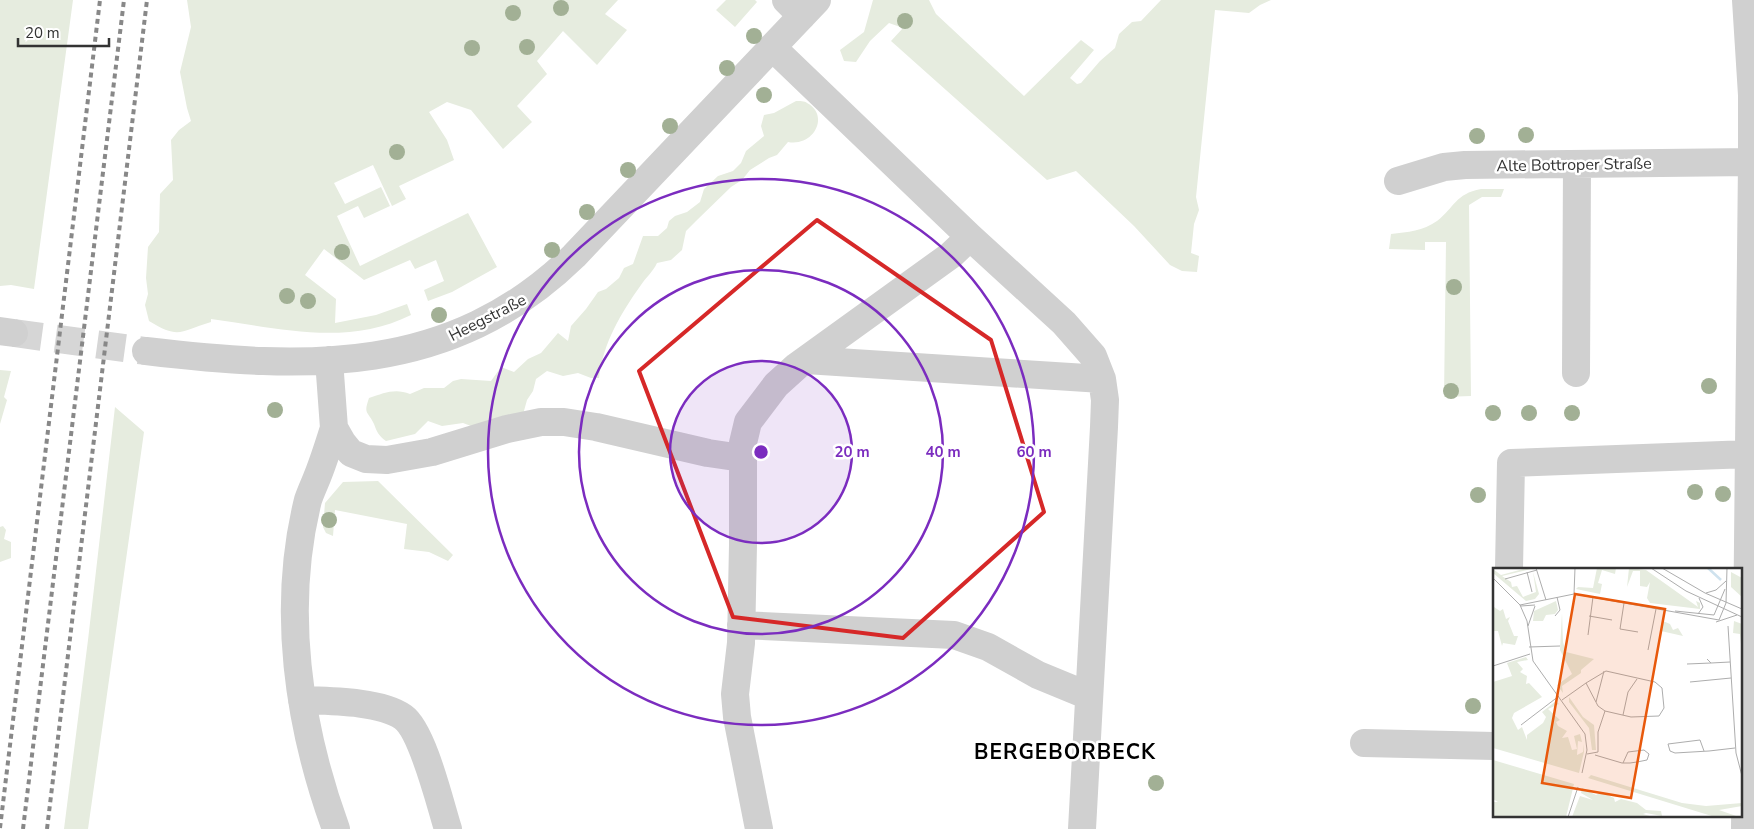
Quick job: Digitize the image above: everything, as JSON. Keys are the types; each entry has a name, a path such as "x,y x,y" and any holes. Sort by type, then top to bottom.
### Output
{"street":[{"path":"1745,829 1743,753 1752,162 1752,95 1746,0"},
{"name":"Heegstraße","path":"146,350 241,360 329,360 408,350 438,342 482,322 527,297 550,279 574,256 772,47 802,5"},
{"path":"772,47 970,237 1064,323 1093,356 1102,379 1104,427 1082,829"},
{"name":"Alte Bottroper Straße","path":"1398,181 1444,167 1458,166 1752,162"},
{"path":"1576,373 1577,164"},
{"path":"759,829 737,709 736,673 741,643 744,545 742,458 748,422 776,385 806,360 951,255 970,237"},
{"path":"329,360 334,428 309,498 298,561 295,624 302,700 314,761 336,829"},
{"path":"806,360 1102,379"},
{"path":"334,428 351,453 366,459 387,460 432,452 507,429 541,422 564,422 596,427 708,453 742,458"},
{"path":"1509,568 1511,463 1749,454"},
{"path":"741,625 954,635 988,646 1038,675 1090,696"},
{"path":"302,700 383,707 402,716 410,723 424,754 448,829"},
{"path":"1364,743 1493,746"}],"highlighted area":[{"path":"817,220 991,340 1044,512 903,638 733,617 639,371"}],"shaded area":[{"path":"0,0 73,0 34,289 11,285 0,286"},
{"path":"187,0 618,0 605,14 627,30 597,65 563,31 537,61 547,74 517,106 532,122 503,149 471,110 447,102 429,112 447,140 454,160 399,186 406,199 392,206 373,165 334,183 345,204 381,187 390,206 364,218 358,206 337,216 360,266 468,213 497,267 452,292 428,301 424,290 444,281 436,260 415,269 410,260 364,280 324,249 305,275 336,299 335,323 376,315 407,304 411,315 387,325 337,333 287,330 211,319 211,322 186,331 174,332 149,321 145,305 148,294 146,278 148,247 159,232 160,194 173,180 171,140 179,130 191,121 180,72 191,27"},
{"path":"726,0 755,0 757,2 735,27 716,10"},
{"path":"873,0 929,0 936,14 1024,96 1081,40 1094,50 1070,78 1077,84 1081,83 1100,61 1115,48 1119,34 1132,22 1141,21 1161,0 1271,0 1249,13 1215,10 1196,197 1199,210 1194,224 1191,253 1199,256 1197,272 1182,271 1170,265 1134,226 1076,171 1047,180 891,41 903,28 889,23 870,41 856,62 844,61 840,50 864,32"},
{"path":"796,101 806,102 814,108 818,122 812,135 805,140 788,142 777,155 750,170 742,180 731,187 686,231 682,250 671,260 657,263 614,329 604,353 599,378 591,378 578,373 563,376 547,371 536,379 522,418 471,426 463,423 442,426 428,421 415,434 386,441 379,435 366,410 369,398 390,392 399,391 410,394 424,388 444,388 453,381 461,379 491,381 501,367 514,372 528,359 541,353 558,333 568,341 571,326 598,292 606,289 619,278 624,268 633,264 643,236 658,236 667,228 669,221 675,216 687,212 700,202 704,189 718,176 733,171 741,163 746,151 764,136 761,126 764,115 774,113"},
{"path":"1504,189 1501,197 1482,197 1469,205 1471,396 1444,397 1446,242 1425,242 1425,250 1389,249 1391,234 1415,230 1432,224 1443,216 1460,198 1472,191"},
{"path":"0,370 11,371 4,397 7,400 0,424"},
{"path":"115,407 144,432 88,829 64,829 88,640"},
{"path":"378,481 453,555 448,561 429,552 404,549 407,524 335,510 333,536 326,533 323,527 325,503 343,482"},
{"path":"3,526 6,530 4,539 11,542 11,558 0,562 0,527"}],"tunnel":[{"path":"14,333 146,351"}],"railway":[{"path":"0,828 100,0"},
{"path":"23,829 124,0"},
{"path":"47,829 147,0"}],"district":[{"name":"BERGEBORBECK","path":"1065,752"}]}
